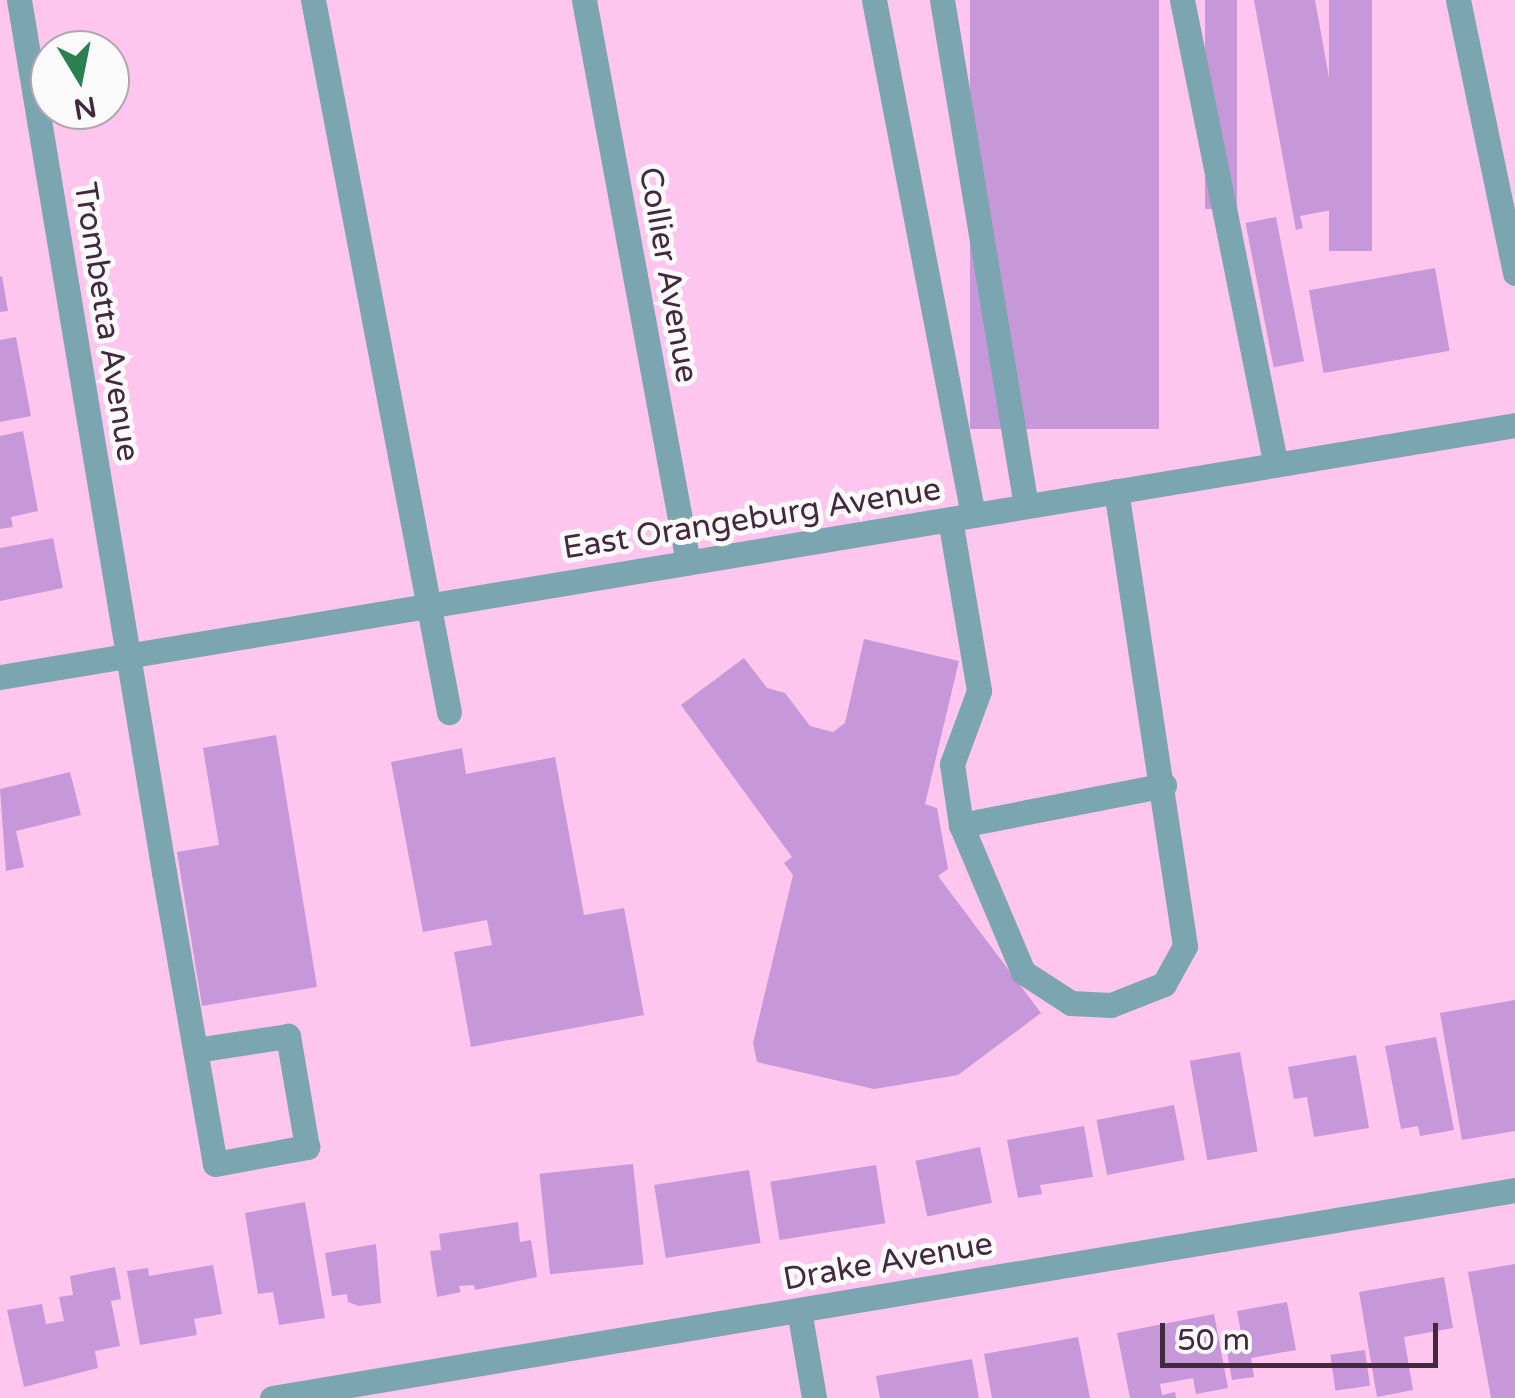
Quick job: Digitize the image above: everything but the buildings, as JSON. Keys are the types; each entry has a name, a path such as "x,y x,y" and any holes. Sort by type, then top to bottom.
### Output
{"street":[{"name":"Trombetta Avenue","path":"19,0 215,1164 307,1147 288,1036 196,1050"},
{"path":"313,0 449,712"},
{"name":"Collier Avenue","path":"584,0 688,562"},
{"path":"874,0 961,517 979,691 952,764 961,825 1023,972 1071,1003 1111,1005 1164,984 1186,946 1116,491"},
{"path":"942,0 1026,506"},
{"path":"1182,0 1276,465"},
{"path":"1458,0 1515,274"},
{"name":"East Orangeburg Avenue","path":"0,677 1515,425"},
{"path":"961,825 1164,786"},
{"name":"Drake Avenue","path":"272,1398 1515,1190"},
{"path":"799,1310 814,1398"}]}
